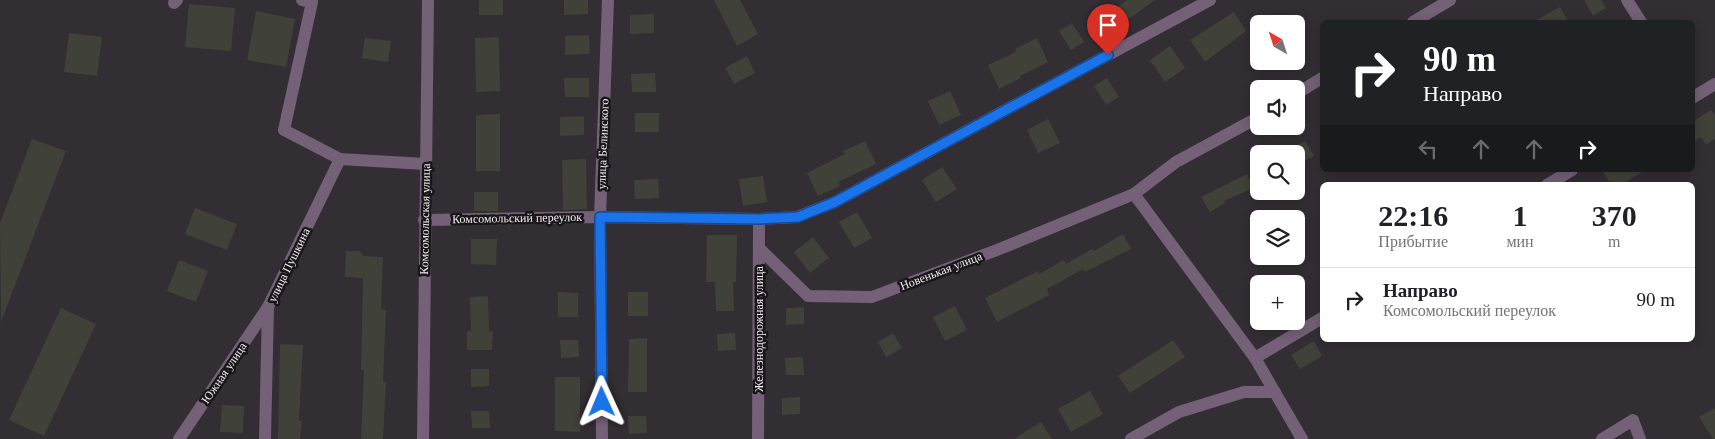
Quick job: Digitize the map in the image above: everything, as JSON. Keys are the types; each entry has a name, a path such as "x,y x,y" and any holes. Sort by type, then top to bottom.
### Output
{"street":[{"path":"302,0 312,2 284,130 340,159 425,164"},
{"name":"Комсомольская улица","path":"423,439 428,0"},
{"name":"улица Белинского","path":"602,439 600,217 608,0"},
{"name":"Комсомольский переулок","path":"424,220 600,217 759,219 798,217 835,202 1210,0"},
{"path":"1416,20 1450,0"},
{"path":"1627,0 1640,20"},
{"path":"1305,88 1320,79"},
{"path":"1695,96 1715,84"},
{"name":"Новенькая улица","path":"759,248 808,296 872,297 1134,194 1176,162 1250,122"},
{"name":"улица Пушкина","path":"265,439 268,307 340,159"},
{"path":"1552,182 1569,172"},
{"path":"1134,194 1255,358 1302,439"},
{"name":"Железнодорожная улица","path":"758,439 759,219"},
{"name":"Южная улица","path":"179,439 268,307"},
{"path":"1255,358 1320,319"},
{"path":"1132,439 1179,412 1244,392 1275,392"},
{"path":"1602,439 1633,420 1640,439"}],"building":[{"path":"479,0 503,0 503,15 479,15"},
{"path":"564,0 588,0 588,14 564,15"},
{"path":"714,0 740,0 758,34 737,46"},
{"path":"1127,0 1155,0 1115,29 1105,16"},
{"path":"1584,0 1601,0 1606,8 1593,16"},
{"path":"189,4 235,8 231,51 185,47"},
{"path":"1560,7 1568,20 1537,20"},
{"path":"256,11 295,19 286,67 247,60"},
{"path":"1234,12 1246,31 1205,62 1190,40"},
{"path":"654,14 654,33 630,34 630,15"},
{"path":"1072,23 1084,42 1071,50 1059,31"},
{"path":"69,33 102,37 97,76 64,72"},
{"path":"589,35 590,54 565,55 565,36"},
{"path":"499,37 500,91 476,92 475,38"},
{"path":"365,38 391,41 388,62 362,58"},
{"path":"1037,38 1048,62 999,89 988,65 1016,52 1015,49"},
{"path":"1170,46 1185,68 1165,82 1150,60"},
{"path":"747,56 755,73 734,84 725,68"},
{"path":"655,73 656,92 632,92 631,74"},
{"path":"564,78 589,78 589,97 565,97"},
{"path":"1107,78 1119,97 1106,105 1094,86"},
{"path":"950,91 961,115 939,125 928,101"},
{"path":"1711,110 1715,115 1715,139 1706,145 1701,137 1695,140 1695,120"},
{"path":"635,113 659,113 659,132 635,132"},
{"path":"500,114 500,171 476,171 476,115"},
{"path":"584,116 584,135 560,136 560,117"},
{"path":"1048,119 1060,143 1038,153 1027,130"},
{"path":"32,139 66,151 1,322 0,223"},
{"path":"865,141 876,164 838,182 840,186 818,196 807,173 845,154 843,151"},
{"path":"1305,141 1314,156 1305,160 1305,145 1298,145"},
{"path":"586,159 587,209 563,210 562,160"},
{"path":"942,167 957,189 936,202 922,180"},
{"path":"1603,172 1642,172 1626,182 1609,182"},
{"path":"1247,174 1250,181 1250,189 1224,201 1225,203 1210,212 1201,197"},
{"path":"763,176 767,202 743,206 739,179"},
{"path":"658,179 659,198 635,199 634,180"},
{"path":"474,192 498,192 498,211 474,211"},
{"path":"195,208 237,224 227,250 185,234"},
{"path":"857,212 872,238 854,248 839,222"},
{"path":"1123,234 1131,249 1085,272 1083,269 1047,289 1049,295 997,322 985,298 1038,271 1039,274 1064,260 1066,264 1092,249 1094,251"},
{"path":"707,235 737,235 736,282 733,282 734,311 716,311 715,282 706,282"},
{"path":"813,237 829,258 810,273 794,252"},
{"path":"471,239 497,239 496,265 471,264"},
{"path":"346,251 360,251 363,256 383,257 381,309 386,310 383,382 386,382 383,439 361,439 364,370 361,370 363,278 345,277"},
{"path":"179,260 208,271 196,302 167,291"},
{"path":"558,292 578,293 578,317 558,317"},
{"path":"628,292 648,292 648,316 628,316"},
{"path":"488,296 489,331 493,331 492,350 467,350 467,331 471,331 470,297"},
{"path":"955,306 967,330 945,341 933,317"},
{"path":"804,307 804,324 786,325 786,308"},
{"path":"61,308 96,324 44,436 9,420"},
{"path":"735,333 736,350 718,351 717,334"},
{"path":"893,333 902,348 886,357 878,342"},
{"path":"647,338 647,392 628,392 629,339"},
{"path":"560,340 578,340 579,357 561,358"},
{"path":"1173,340 1185,357 1130,393 1118,376"},
{"path":"1314,341 1322,356 1300,369 1291,355"},
{"path":"280,344 303,345 299,421 302,421 300,439 278,439"},
{"path":"803,357 804,375 786,375 785,358"},
{"path":"471,369 489,369 489,386 471,387"},
{"path":"555,377 580,377 580,432 555,431"},
{"path":"1090,391 1103,414 1071,432 1058,409"},
{"path":"800,397 800,414 782,415 782,398"},
{"path":"222,405 244,406 243,433 220,432"},
{"path":"1715,408 1715,439 1713,439 1699,417"},
{"path":"471,411 489,411 490,428 472,428"},
{"path":"628,416 646,416 647,433 629,434"},
{"path":"1041,422 1052,439 1014,439"}],"route":[{"path":"602,402 600,217 759,219 798,217 835,202 1108,55"}]}
